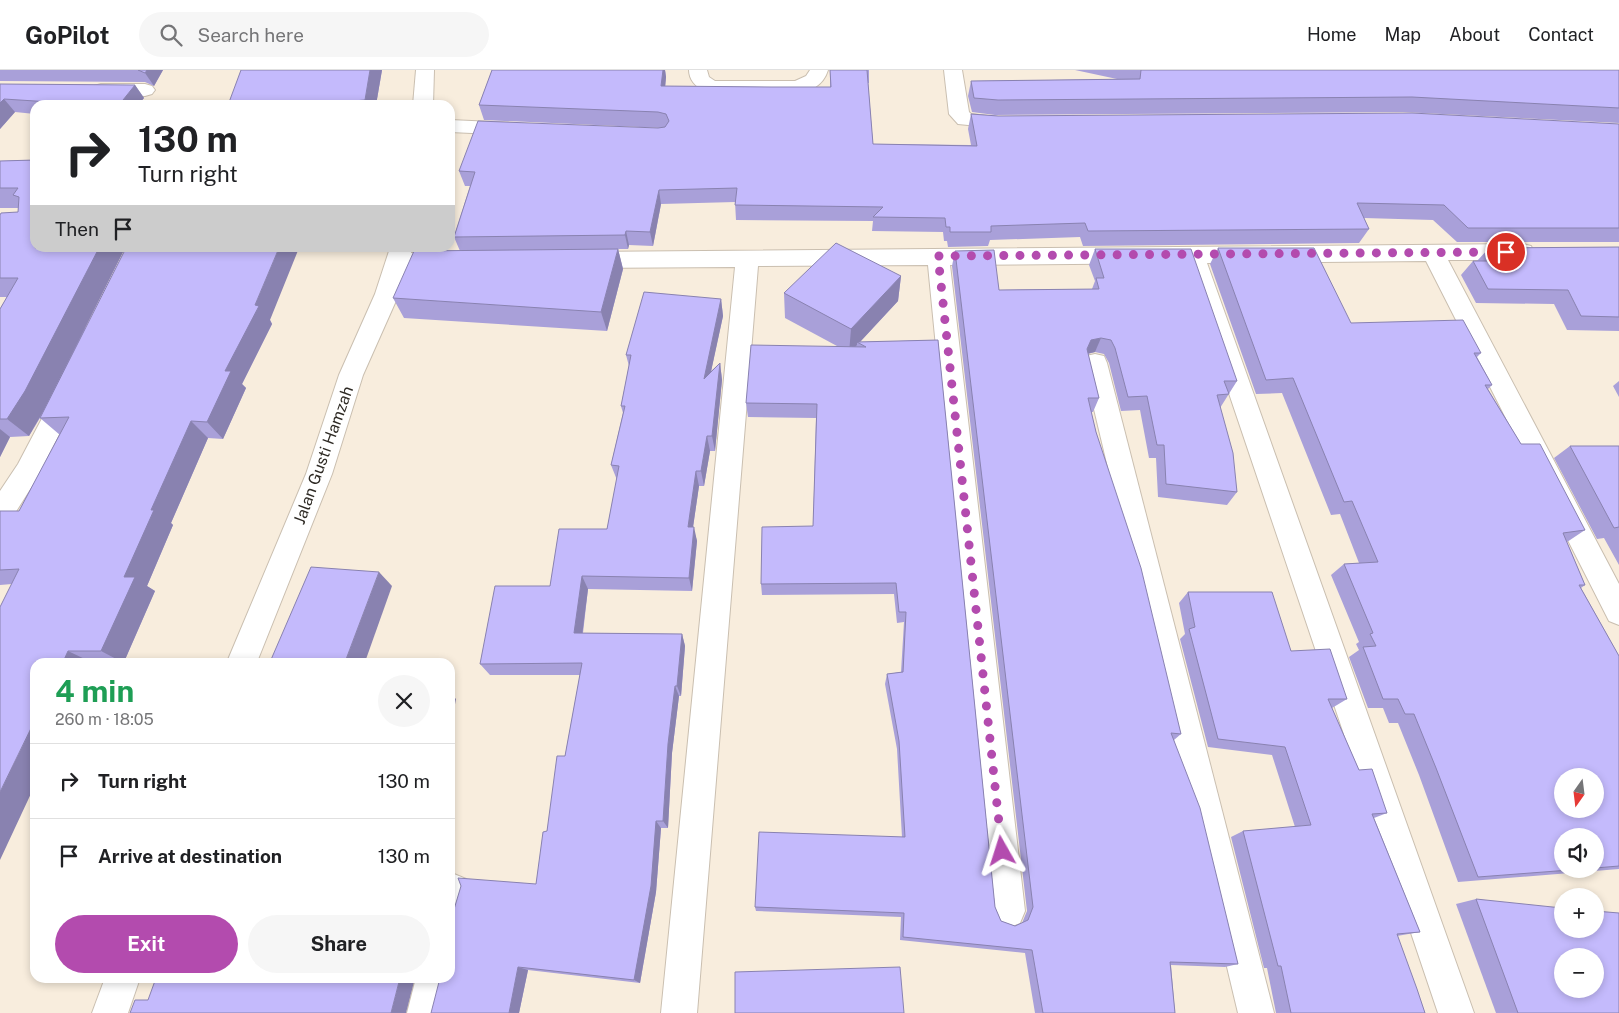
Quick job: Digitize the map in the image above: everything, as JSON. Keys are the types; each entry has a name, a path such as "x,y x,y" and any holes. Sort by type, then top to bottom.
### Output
{"street":[{"path":"423,100 426,70"},
{"path":"698,70 698,75 704,83 712,87 795,87 807,85 814,81 819,70"},
{"path":"952,70 959,114 965,120 1025,123"},
{"path":"87,90 145,90"},
{"path":"455,126 536,130"},
{"path":"562,260 1548,252"},
{"path":"1432,253 1619,612"},
{"path":"399,254 465,261"},
{"name":"Jalan Gusti Hamzah","path":"244,658 319,474 351,376 387,294 399,254"},
{"path":"1193,254 1456,1013"},
{"path":"938,256 1008,910"},
{"path":"679,1013 747,258"},
{"path":"1095,363 1256,1013"},
{"path":"0,513 27,472 79,372"},
{"path":"110,1013 121,983"},
{"path":"425,1013 432,983"}],"building":[{"path":"241,70 370,70 365,100 230,100"},
{"path":"492,70 663,70 661,86 831,87 830,70 867,70 873,144 977,146 971,114 998,116 1412,113 1619,124 1619,228 1468,228 1444,205 1357,203 1369,229 1088,231 1085,223 991,226 991,232 950,232 950,227 946,227 945,218 873,217 883,207 735,205 737,188 659,190 650,232 626,231 625,235 455,237 475,172 459,171 478,121 658,128 665,127 669,121 666,114 658,112 479,105"},
{"path":"1141,70 1619,70 1619,108 1412,97 998,100 974,98 971,81 1140,79"},
{"path":"0,84 135,85 123,100 4,99 0,103"},
{"path":"30,160 30,252 97,252 25,391 7,419 0,419 0,309 18,278 0,278 0,215 1,213 18,212 19,197 13,195 18,188 0,188 0,161"},
{"path":"836,243 901,276 851,329 784,293"},
{"path":"1619,247 1619,317 1581,316 1568,290 1488,289 1473,261 1503,261 1489,248"},
{"path":"1218,248 1314,248 1351,323 1463,320 1481,353 1474,353 1492,385 1485,385 1521,444 1540,444 1585,530 1563,533 1585,585 1579,585 1619,656 1619,866 1604,867 1604,828 1554,828 1554,871 1478,877 1414,714 1405,714 1398,699 1383,699 1363,647 1376,646 1370,634 1373,633 1344,564 1378,562 1352,501 1344,502 1293,378 1266,380"},
{"path":"618,249 601,312 393,298 414,252"},
{"path":"1095,249 1191,249 1237,381 1224,381 1229,394 1217,395 1233,453 1237,492 1166,484 1164,445 1157,445 1147,396 1128,397 1115,348 1111,340 1101,338 1091,340 1087,349 1099,398 1088,398 1096,432 1141,568 1181,734 1171,733 1200,808 1238,964 1170,962 1175,1013 1043,1013 1032,950 903,937 904,913 755,907 759,832 905,837 899,741 887,674 903,672 906,612 899,612 896,583 761,584 762,527 813,526 817,404 746,403 751,345 866,347 857,342 938,340 995,907 1001,921 1015,926 1028,920 1033,907 955,251 994,250 999,290 1099,289 1096,278 1104,278"},
{"path":"124,252 277,252 255,305 259,306 225,371 231,371 207,422 191,421 151,510 154,510 124,577 135,577 101,651 68,651 65,658 30,658 30,730 0,792 0,607 19,569 0,570 0,511 19,511 69,417 40,418"},
{"path":"644,292 721,299 704,379 720,363 712,436 707,436 701,471 696,471 688,527 694,527 689,578 582,576 574,633 682,634 677,686 675,686 668,744 663,821 656,821 651,886 634,980 518,967 509,1013 431,1013 439,983 455,983 455,906 461,886 458,878 536,884 543,832 547,831 557,756 565,756 582,663 480,664 495,586 550,586 559,529 607,529 619,466 611,465 625,406 621,406 631,355 626,355"},
{"path":"1570,446 1619,446 1619,527 1614,528"},
{"path":"311,567 379,572 347,658 272,658"},
{"path":"1188,592 1272,592 1291,651 1330,649 1347,699 1328,699 1359,770 1372,769 1387,813 1372,814 1420,932 1397,934 1425,1013 1291,1013 1281,966 1278,966 1243,831 1311,825 1285,747 1218,739 1189,629 1195,627"},
{"path":"1476,899 1554,907 1554,938 1604,938 1604,912 1619,913 1619,1013 1518,1013"},
{"path":"900,967 904,1013 735,1013 735,972"},
{"path":"154,983 399,983 391,1013 130,1013 135,1000 148,1000"}],"route":[{"path":"1002,851 938,256 1506,252"}]}
